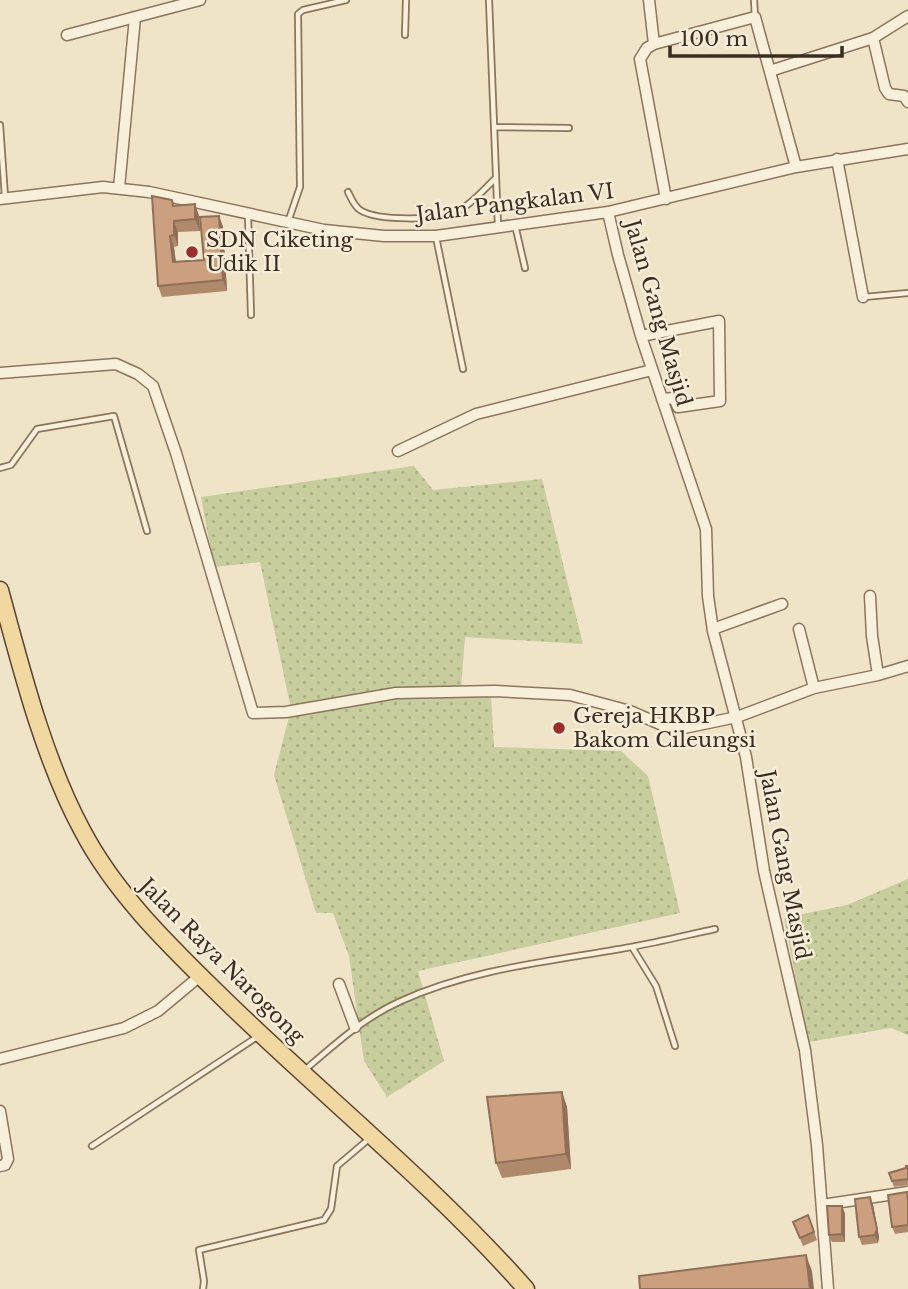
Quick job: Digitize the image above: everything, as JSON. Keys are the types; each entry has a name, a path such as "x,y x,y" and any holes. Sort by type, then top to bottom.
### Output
{"main road":[{"name":"Jalan Raya Narogong","path":"0,590 3,613 50,758 82,832 103,865 134,906 200,976 454,1214 526,1289"}],"street":[{"path":"67,35 200,0"},
{"path":"649,0 654,44"},
{"path":"770,71 873,38 908,16"},
{"path":"119,188 135,17"},
{"path":"666,199 640,59 647,48 654,44 755,17 796,167"},
{"path":"873,38 885,88 889,94 904,96 908,102"},
{"name":"Jalan Pangkalan VI","path":"3,199 103,187 119,188 149,192 324,230 384,236 436,236 608,212 796,167 908,149"},
{"path":"837,159 863,297"},
{"name":"Jalan Gang Masjid","path":"608,212 641,336 706,529 708,596 713,628 746,757 764,871 805,1051 817,1145 828,1289"},
{"path":"641,336 719,321 720,401 678,407 674,398 662,399"},
{"path":"0,373 116,364 138,374 153,386 176,453 253,713 286,712 396,693 495,691 570,695 630,711 669,728 679,729 737,717 814,688 908,666"},
{"path":"398,451 476,414 652,370"},
{"path":"870,596 878,675"},
{"path":"713,628 782,604"},
{"path":"799,629 814,688"},
{"path":"0,1059 124,1028 158,1011 200,976"},
{"path":"339,984 355,1027"},
{"path":"0,1111 8,1159 5,1165 0,1167"},
{"path":"822,1205 908,1192"}],"lane":[{"path":"288,223 300,187 298,14 303,10 346,0"},
{"path":"405,35 406,0"},
{"path":"489,0 498,227"},
{"path":"754,0 755,17"},
{"path":"0,125 3,199"},
{"path":"495,127 569,128"},
{"path":"348,192 361,211 391,217 432,217 462,209 496,178"},
{"path":"248,215 251,315"},
{"path":"515,224 525,268"},
{"path":"436,236 463,369"},
{"path":"863,297 908,293"},
{"path":"0,468 11,465 37,429 114,416 147,531"},
{"path":"303,1072 355,1027 400,1001 437,987 526,964 632,947 715,929"},
{"path":"632,947 656,986 675,1046"},
{"path":"93,1146 261,1035"},
{"path":"203,1289 199,1250 324,1220 331,1209 337,1166 372,1136"}],"green space":[{"path":"414,466 433,490 542,479 583,644 465,637 461,689 491,695 494,747 621,751 648,776 680,913 418,971 444,1061 387,1097 364,1061 349,956 333,913 316,913 274,775 291,709 260,562 214,567 201,497"},
{"path":"908,879 908,1035 891,1028 808,1042 784,918 847,905"}],"building":[{"path":"152,196 172,200 173,206 195,204 195,219 174,221 174,235 170,236 173,262 204,260 200,217 219,216 223,280 158,286"},
{"path":"562,1092 566,1154 496,1163 487,1097"},
{"path":"906,1166 908,1179 892,1181 889,1173"},
{"path":"907,1192 908,1225 892,1227 888,1195"},
{"path":"870,1197 877,1229 875,1235 859,1237 855,1199"},
{"path":"827,1206 842,1206 842,1234 829,1235"},
{"path":"808,1215 814,1232 800,1238 793,1222"},
{"path":"806,1255 810,1289 640,1289 639,1276"}],"place":[{"name":"SDN Ciketing Udik II","path":"192,252"},
{"name":"Gereja HKBP Bakom Cileungsi","path":"559,728"}]}
